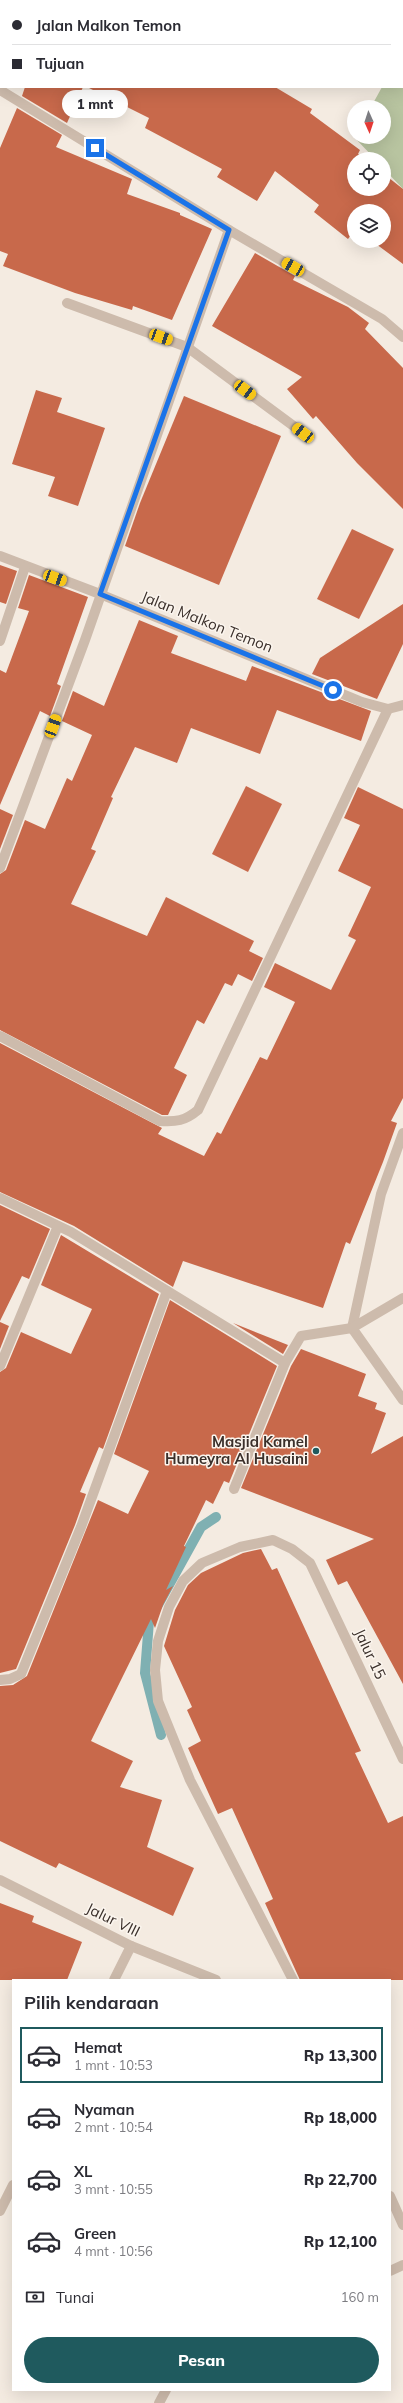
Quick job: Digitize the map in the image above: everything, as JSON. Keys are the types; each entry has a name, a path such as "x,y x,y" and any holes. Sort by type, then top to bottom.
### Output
{"street":[{"path":"1,91 229,230 382,319 403,337"},
{"path":"0,868 100,594 229,230"},
{"path":"67,303 188,347 303,433"},
{"name":"Jalan Malkon Temon","path":"0,556 25,567 100,594 362,702 398,709"},
{"path":"0,641 25,567"},
{"path":"0,1036 160,1121 178,1122 190,1117 198,1110 398,709"},
{"path":"403,1133 381,1194 352,1328 403,1400"},
{"path":"0,1198 58,1226 285,1363"},
{"path":"0,1366 58,1226"},
{"path":"0,1680 10,1679 21,1674 80,1527 167,1291"},
{"path":"234,1490 285,1363 301,1336 352,1328 403,1298"},
{"name":"Jalur 15","path":"292,1979 190,1780 158,1701 155,1670 158,1641 169,1607 183,1581 202,1563 240,1547 273,1540 292,1549 310,1563 403,1759"},
{"name":"Jalur VIII","path":"0,1880 131,1946 214,1979"},
{"path":"114,1979 131,1946"},
{"path":"0,2212 12,2187"},
{"path":"391,2198 403,2225"},
{"path":"391,2271 403,2265"},
{"path":"159,2403 165,2391"}],"green space":[{"path":"381,88 403,88 403,189 391,176 391,152 368,152 361,144 391,144 391,100 375,100"}],"building":[{"path":"25,88 83,88 67,123 22,96"},
{"path":"89,88 277,88 312,109 310,113 347,140 347,144 352,144 360,150 359,152 347,152 347,196 391,196 391,180 403,189 403,264 381,248 391,248 391,204 347,204 347,238 314,212 319,205 275,171 257,201 217,177 222,169 145,128 149,118"},
{"path":"17,108 62,135 56,147 132,179 127,194 180,213 180,215 212,229 172,320 133,306 132,310 75,293 3,266 8,254 0,251 0,148"},
{"path":"255,253 295,276 293,280 348,307 369,323 365,329 403,368 403,509 357,463 316,416 313,419 287,389 302,377 212,326"},
{"path":"36,390 62,398 57,412 105,428 78,506 48,496 55,477 12,464"},
{"path":"184,396 281,436 219,585 125,546 140,503"},
{"path":"352,529 394,549 359,619 317,599"},
{"path":"0,565 17,571 6,604 0,602"},
{"path":"29,575 88,597 57,684 61,686 50,716 40,711 0,805 0,670 6,673 29,611 18,608"},
{"path":"403,604 403,644 377,699 312,674 320,658"},
{"path":"139,620 178,636 171,653 246,681 252,666 371,711 361,741 277,710 260,754 191,728 177,763 135,747 111,797 113,798 91,849 96,851 71,904 147,936 166,897 254,941 249,951 263,958 252,981 238,974 232,986 225,983 204,1024 197,1020 174,1068 187,1075 168,1115 162,1115 0,1030 0,874 6,870 25,820 45,829 67,778 72,781 92,735 62,721 73,691 104,706"},
{"path":"246,786 282,804 248,872 212,854"},
{"path":"358,787 403,809 403,1098 391,1121 397,1123 383,1162 350,1244 346,1242 323,1308 183,1261 173,1287 74,1226 0,1192 0,1043 162,1128 158,1134 204,1156 217,1132 221,1134 260,1057 267,1060 295,1002 264,987 275,963 331,990 356,940 348,936 371,887 338,871 360,825 344,818"},
{"path":"0,809 13,815 0,849"},
{"path":"0,1205 50,1229 29,1279 22,1276 0,1321"},
{"path":"61,1235 159,1294 103,1449 99,1447 80,1492 86,1494 75,1525 16,1669 0,1673 0,1372 6,1368 21,1332 71,1354 92,1309 41,1285"},
{"path":"170,1300 277,1366 229,1483 224,1481 213,1504 206,1500 184,1546 186,1547 166,1590 173,1586 163,1605 155,1628 151,1619 91,1741 133,1761 120,1787 162,1800 147,1847 194,1868 173,1916 59,1863 56,1868 0,1841 0,1686 13,1685 27,1676 98,1500 128,1514 149,1471 114,1454"},
{"path":"0,1322 9,1326 0,1349"},
{"path":"233,1323 288,1345 283,1354"},
{"path":"301,1349 366,1374 358,1396 377,1403 375,1409 386,1413 371,1454 403,1436 403,1684 347,1581 338,1585 326,1560 374,1539 241,1488 291,1366"},
{"path":"261,1549 272,1570 277,1568 361,1751 355,1753 388,1823 403,1816 403,1980 300,1979 265,1903 273,1899 232,1808 218,1814 188,1748 201,1741 187,1710 192,1707 164,1646 175,1610 188,1585 201,1573 243,1553"},
{"path":"0,1903 34,1916 32,1922 82,1942 67,1979 0,1980"}],"waterway":[{"path":"161,1735 145,1673 149,1621 201,1527 216,1517"}],"place":[{"name":"Masjid Kamel Humeyra Al Husaini","path":"316,1451"}],"route":[{"path":"95,148 229,230 100,594 333,690"}]}
